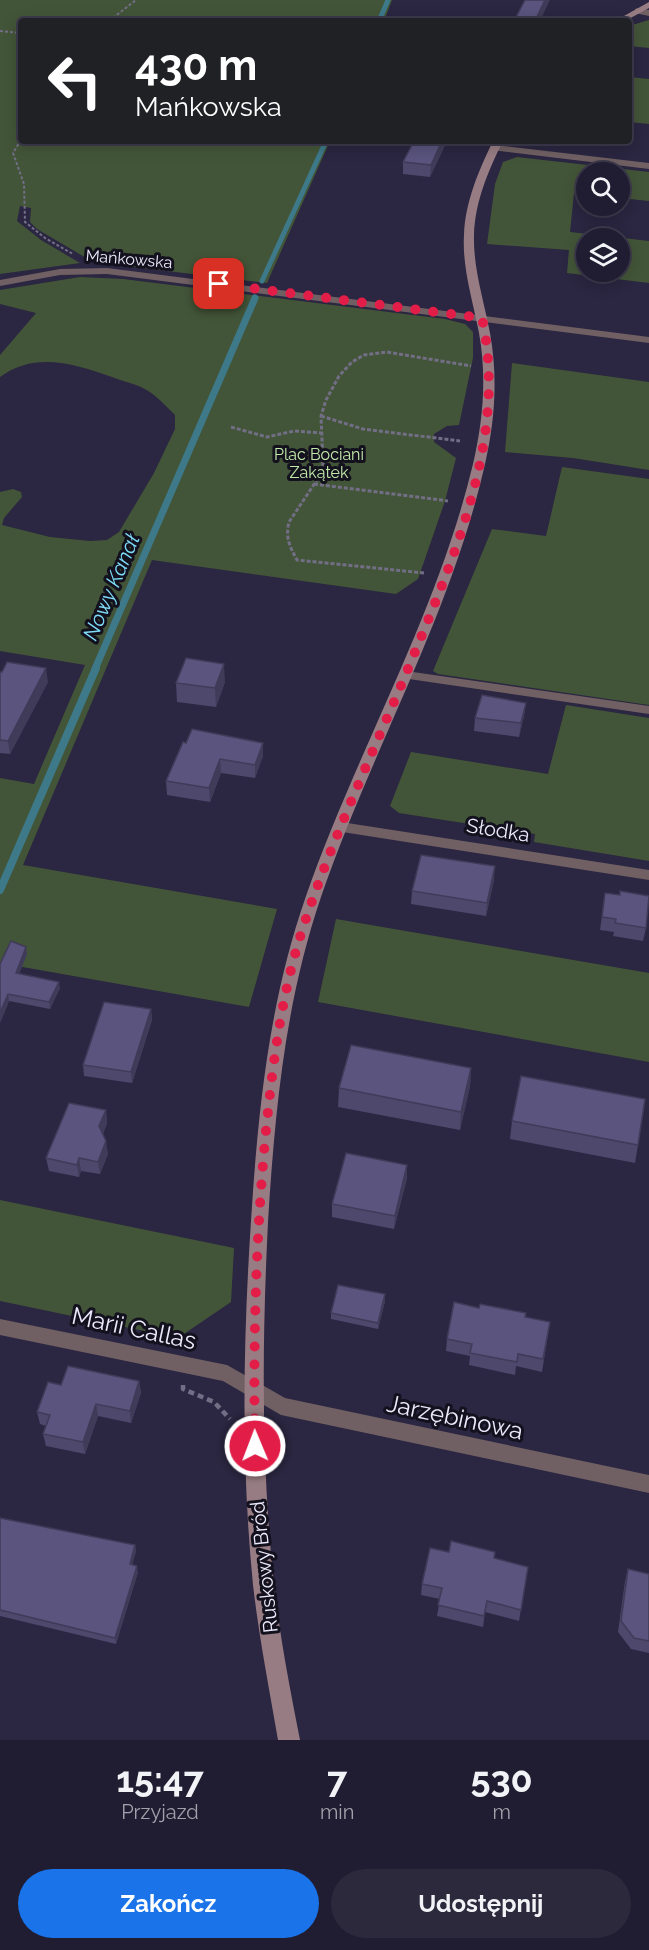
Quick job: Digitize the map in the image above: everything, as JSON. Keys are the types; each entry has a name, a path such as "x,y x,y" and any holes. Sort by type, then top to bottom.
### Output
{"street":[{"path":"625,18 649,5"},
{"path":"638,11 649,13"},
{"path":"496,144 649,166"},
{"name":"Ruskowy Bród","path":"289,1740 262,1574 256,1506 254,1389 257,1254 273,1065 280,1013 301,934 341,827 446,577 471,504 481,455 489,380 486,339 469,253 469,240 479,184 496,144"},
{"name":"Mańkowska","path":"0,283 60,272 91,270 649,340"},
{"name":"Słodka","path":"341,827 649,874"},
{"name":"Marii Callas","path":"0,1327 227,1373 254,1389"},
{"name":"Jarzębinowa","path":"254,1389 280,1406 649,1484"}],"lane":[{"path":"406,675 649,710"}],"path":[{"path":"113,18 136,0"},
{"path":"0,31 18,33"},
{"path":"19,144 14,153 24,184 25,222 45,238 89,264 91,270"},
{"path":"424,573 297,560 285,537 286,530 321,474 323,463 321,416 326,400 339,376 352,362 364,355 387,352 478,366"},
{"path":"321,416 363,429 460,441"},
{"path":"231,427 267,437 294,431 322,433"},
{"path":"314,484 448,501"}],"green space":[{"path":"0,0 392,0 385,18 18,18 18,144 329,144 267,283 93,262 37,229 30,222 31,208 20,206 17,221 41,240 80,263 0,274"},
{"path":"649,20 649,48 632,46 632,25"},
{"path":"632,77 649,79 649,124 632,122"},
{"path":"517,157 576,164 576,193 574,193 570,232 576,233 576,274 567,273 569,250 487,244 495,184 503,162"},
{"path":"630,170 649,172 649,201 630,199"},
{"path":"630,239 649,241 649,283 630,281"},
{"name":"Plac Bociani Zakątek","path":"80,277 123,279 445,319 465,324 473,332 473,358 459,425 447,426 434,434 434,442 456,458 445,501 418,579 396,594 152,560 23,865 277,909 249,1007 0,963 0,778 34,784 85,665 0,651 0,492 13,489 21,492 22,497 4,518 2,525 50,537 90,541 107,540 119,532 154,473 175,429 175,415 147,390 84,368 70,364 41,362 13,369 0,377 0,355 36,313 0,304 0,290"},
{"path":"512,363 649,382 649,470 573,458 505,452"},
{"path":"562,467 649,479 649,705 438,674 433,671 492,529 546,536"},
{"path":"566,705 649,718 649,861 534,842 535,834 399,813 390,806 411,752 548,774"},
{"path":"336,919 649,973 649,1062 318,1002"},
{"path":"0,1200 234,1248 231,1302 178,1338 0,1301"}],"building":[{"path":"525,0 545,0 536,18 516,18"},
{"path":"412,144 441,144 431,165 403,162"},
{"path":"186,658 224,664 215,688 176,683"},
{"path":"7,662 46,668 8,741 0,740 0,672"},
{"path":"482,695 526,703 521,723 475,718"},
{"path":"192,729 263,743 255,765 220,759 209,788 166,781 183,742 186,743"},
{"path":"421,855 495,866 487,903 412,891"},
{"path":"620,891 649,896 646,928 615,923 616,919 602,917 605,893 620,895"},
{"path":"11,941 26,947 16,973 59,982 49,1002 8,994 0,1013 0,964"},
{"path":"104,1002 151,1009 131,1072 83,1065"},
{"path":"351,1045 471,1068 461,1112 339,1088"},
{"path":"521,1076 645,1099 638,1145 512,1121"},
{"path":"69,1103 106,1110 99,1126 106,1141 98,1162 79,1158 77,1165 46,1158"},
{"path":"346,1153 407,1165 395,1216 332,1204"},
{"path":"338,1285 385,1294 378,1323 331,1313"},
{"path":"454,1302 479,1308 480,1304 526,1313 525,1317 550,1322 543,1359 518,1354 517,1362 470,1353 472,1344 447,1339"},
{"path":"68,1366 139,1381 130,1411 96,1404 83,1442 43,1434 50,1415 37,1412 48,1382 61,1385"},
{"path":"0,1518 135,1545 130,1564 137,1566 115,1638 0,1610"},
{"path":"451,1541 495,1552 494,1558 528,1567 521,1610 487,1601 484,1616 438,1605 442,1588 422,1584 430,1548 449,1552"},
{"path":"628,1569 649,1574 649,1641 634,1638 621,1621"}],"waterway":[{"name":"Nowy Kanał","path":"380,18 388,0"},
{"name":"Nowy Kanał","path":"262,281 325,144"},
{"name":"Nowy Kanał","path":"95,669 255,298"},
{"name":"Nowy Kanał","path":"0,890 96,668"}],"route":[{"path":"219,284 482,318 489,362 486,418 471,504 446,577 341,827 301,934 280,1013 263,1166 258,1239 254,1389 255,1446"}]}
